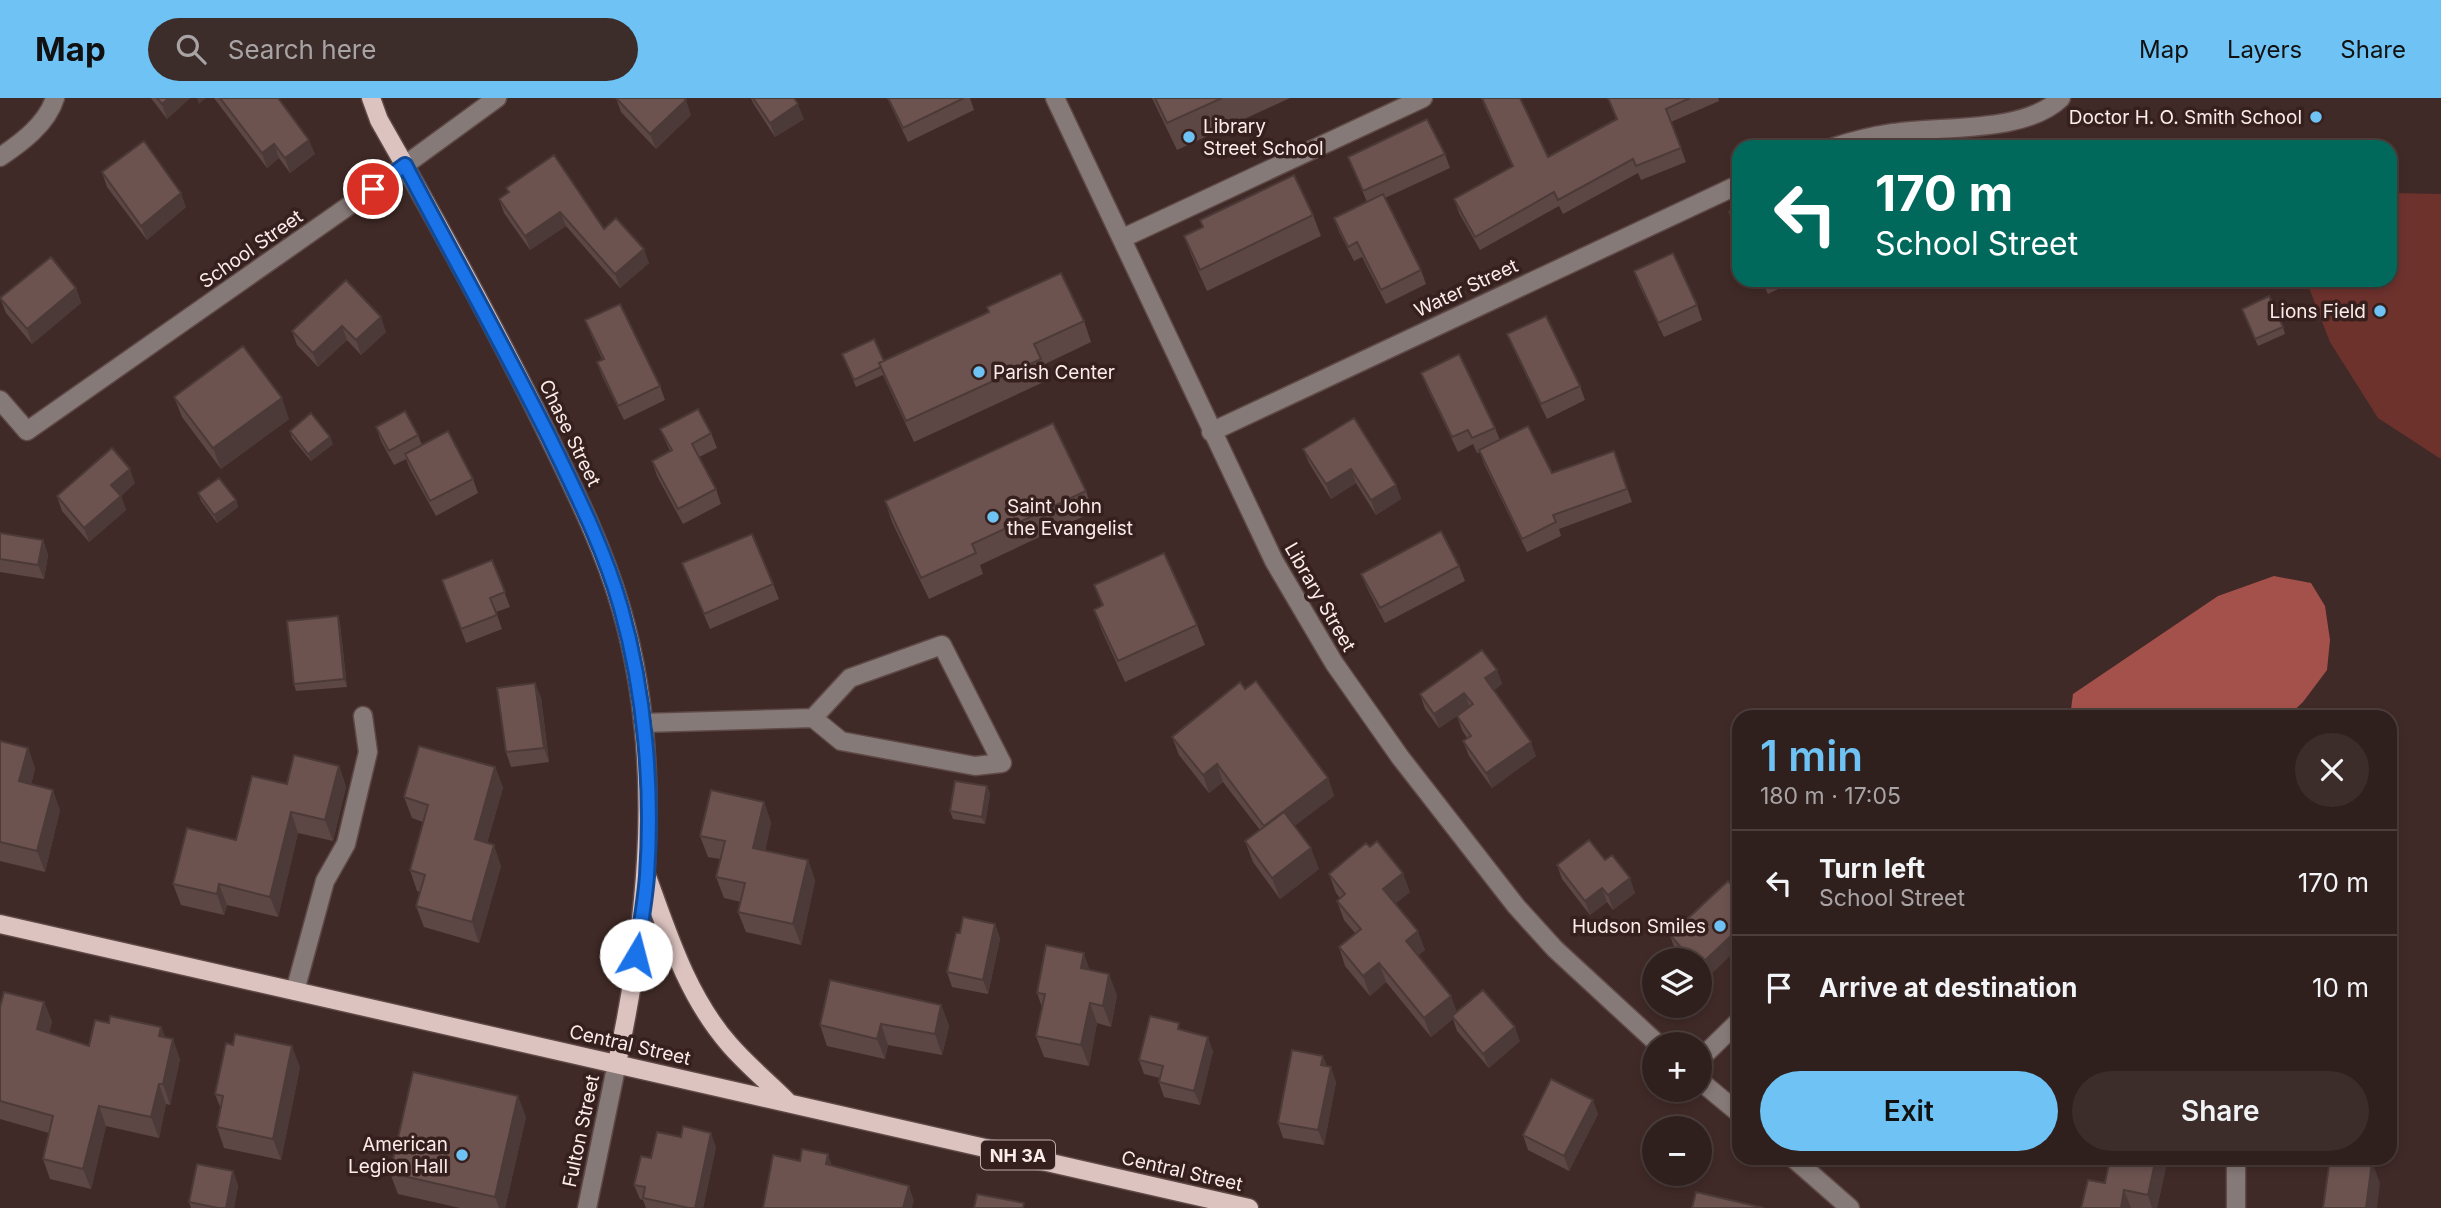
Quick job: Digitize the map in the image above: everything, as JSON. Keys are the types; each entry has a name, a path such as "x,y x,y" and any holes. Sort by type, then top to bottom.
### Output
{"main road":[{"name":"Chase Street","path":"371,98 379,120 520,379 603,553 621,609 643,723 648,797 647,876 629,1007 617,1063"},
{"path":"647,876 679,964 701,1004 728,1044 787,1101"},
{"name":"Central Street","path":"0,924 1250,1208"}],"street":[{"path":"0,157 26,138 48,113 55,98"},
{"name":"School Street","path":"0,400 27,431 497,98"},
{"name":"Library Street","path":"1055,98 1211,432 1273,561 1301,611 1334,663 1401,757 1516,906 1555,949 1645,1032"},
{"path":"1122,238 1423,98"},
{"path":"1864,140 1893,133 2026,119 2053,106 2061,98"},
{"name":"Water Street","path":"1211,432 1732,188"},
{"path":"643,723 813,718 841,741 975,766 1002,763 942,645 850,678 813,718"},
{"path":"295,990 324,881 346,844 368,752 363,716"},
{"path":"1712,1047 1732,1028"},
{"name":"Fulton Street","path":"587,1208 617,1063"},
{"path":"1712,1091 1732,1107"},
{"path":"1801,1165 1850,1208"},
{"path":"2236,1165 2236,1208"}],"shaded area":[{"name":"Lions Field","path":"2397,193 2441,194 2441,459 2378,418 2330,342 2309,287 2397,287"},
{"path":"2274,576 2311,583 2325,606 2330,640 2327,670 2294,710 2071,710 2073,694 2218,596"}],"building":[{"path":"157,98 169,98 162,104"},
{"path":"220,98 278,98 309,140 285,158 274,144 262,153"},
{"path":"616,98 684,98 686,100 650,134"},
{"path":"753,98 794,98 798,104 770,123"},
{"path":"888,98 964,98 903,128"},
{"path":"1155,98 1222,98 1167,123"},
{"path":"1482,98 1520,98 1548,157 1617,119 1608,98 1690,98 1666,109 1681,148 1636,166 1633,159 1558,200 1554,192 1475,237 1454,199 1513,166"},
{"path":"1427,119 1445,154 1363,191 1348,157"},
{"path":"144,141 181,193 141,226 102,172"},
{"path":"554,155 604,229 616,218 644,249 615,274 560,212 525,236 499,199 509,192 506,188"},
{"path":"1294,175 1313,215 1200,270 1184,236 1203,227 1200,220"},
{"path":"1383,194 1421,270 1381,290 1357,242 1348,247 1334,218"},
{"path":"1673,253 1697,305 1658,323 1634,271"},
{"path":"51,257 76,288 27,329 0,298"},
{"name":"Parish Center","path":"1061,273 1084,321 1034,344 1041,359 906,421 879,363 989,312 987,307"},
{"path":"346,280 381,317 356,340 342,326 313,353 292,331"},
{"path":"2269,296 2283,327 2255,339 2242,309"},
{"path":"620,304 660,386 618,406 597,362 604,359 585,320"},
{"path":"1546,316 1580,386 1541,404 1507,334"},
{"path":"874,339 884,361 879,363 881,367 854,380 842,354"},
{"path":"243,346 282,398 213,448 174,397"},
{"path":"1459,354 1495,428 1472,438 1468,430 1452,437 1421,373"},
{"path":"698,409 711,433 692,444 716,489 678,509 652,461 672,450 660,429"},
{"path":"405,411 418,435 389,451 376,427"},
{"path":"311,413 330,437 308,454 290,431"},
{"path":"1354,418 1396,485 1371,500 1351,469 1326,484 1303,449"},
{"name":"Saint John the Evangelist","path":"1053,423 1086,491 972,544 976,553 921,578 885,501"},
{"path":"1528,426 1552,473 1614,451 1627,489 1553,515 1556,522 1522,539 1479,450"},
{"path":"448,431 473,479 430,501 405,454"},
{"path":"112,448 130,469 111,485 121,496 84,528 57,496"},
{"path":"219,478 236,500 214,515 198,493"},
{"path":"1441,531 1459,566 1380,608 1361,574"},
{"path":"0,533 43,540 38,565 0,559"},
{"path":"752,534 773,584 704,614 682,563"},
{"path":"1164,553 1197,625 1118,661 1094,610 1103,605 1094,585"},
{"path":"492,560 505,592 490,598 497,615 461,629 442,580"},
{"path":"338,616 344,679 294,684 287,621"},
{"path":"1482,650 1497,670 1485,678 1531,742 1486,773 1463,741 1471,736 1457,716 1473,704 1464,693 1434,714 1420,694"},
{"path":"1256,681 1328,778 1264,826 1217,764 1203,775 1172,737 1240,682 1245,689"},
{"path":"535,683 544,748 506,752 497,688"},
{"path":"0,741 28,748 19,781 53,790 37,851 0,842"},
{"path":"419,746 495,767 475,839 494,845 472,922 416,906 425,875 410,870 428,805 404,797"},
{"path":"294,755 339,766 325,820 291,812 270,897 219,884 217,894 173,884 187,828 236,840 252,776 287,784"},
{"path":"955,781 987,786 982,817 950,811"},
{"path":"711,790 764,802 753,848 808,860 793,924 738,912 745,883 716,877 725,841 700,836"},
{"path":"1284,812 1311,848 1272,878 1245,841"},
{"path":"1589,840 1605,860 1612,855 1630,878 1608,895 1602,888 1585,901 1557,865"},
{"path":"1377,841 1403,873 1383,889 1418,931 1406,941 1451,996 1424,1018 1379,963 1363,976 1339,947 1361,929 1337,901 1345,894 1329,874 1366,843 1370,847"},
{"path":"1728,881 1732,885 1732,937 1712,954 1712,948 1682,948 1670,935"},
{"path":"963,917 995,924 983,980 947,972 956,933 960,933"},
{"path":"1046,945 1084,953 1081,968 1109,974 1103,1006 1090,1003 1081,1045 1036,1036 1045,994 1037,993"},
{"path":"830,980 941,1005 935,1034 881,1024 877,1039 820,1025"},
{"path":"1483,990 1515,1027 1483,1054 1452,1016"},
{"path":"4,992 44,1002 37,1029 89,1046 95,1020 109,1023 110,1016 161,1027 159,1036 173,1039 163,1084 159,1084 151,1117 99,1106 83,1169 43,1159 53,1116 0,1101 0,1007"},
{"path":"1150,1016 1179,1023 1178,1029 1208,1037 1194,1091 1159,1082 1163,1066 1139,1060"},
{"path":"235,1034 292,1046 273,1139 217,1127 223,1096 215,1094 226,1043 233,1045"},
{"path":"1292,1050 1323,1056 1321,1065 1331,1067 1318,1130 1278,1123"},
{"name":"American Legion Hall","path":"413,1072 518,1096 495,1197 390,1173"},
{"path":"1551,1079 1593,1100 1564,1156 1523,1135"},
{"path":"683,1126 711,1133 695,1208 643,1198 645,1187 634,1185 641,1156 651,1158 657,1132 681,1137"},
{"path":"802,1149 828,1154 826,1164 909,1186 903,1208 763,1208 773,1155 800,1161"},
{"path":"197,1164 233,1171 226,1208 189,1202"},
{"path":"2109,1165 2154,1165 2148,1195 2124,1190 2121,1208 2081,1208 2088,1180 2105,1183"},
{"path":"2329,1165 2372,1165 2366,1208 2323,1208"},
{"path":"1696,1192 1764,1208 1692,1208"},
{"path":"977,1194 1024,1203 1023,1208 974,1208"}],"place":[{"name":"Doctor H. O. Smith School","path":"2316,117"},
{"name":"Library Street School","path":"1189,137"},
{"name":"Lions Field","path":"2380,311"},
{"name":"Parish Center","path":"979,372"},
{"name":"Saint John the Evangelist","path":"993,517"},
{"name":"Hudson Smiles","path":"1720,926"},
{"name":"American Legion Hall","path":"462,1155"}],"route":[{"path":"373,189 405,165 520,379 603,553 621,609 643,723 648,797 647,876 636,955"}]}
